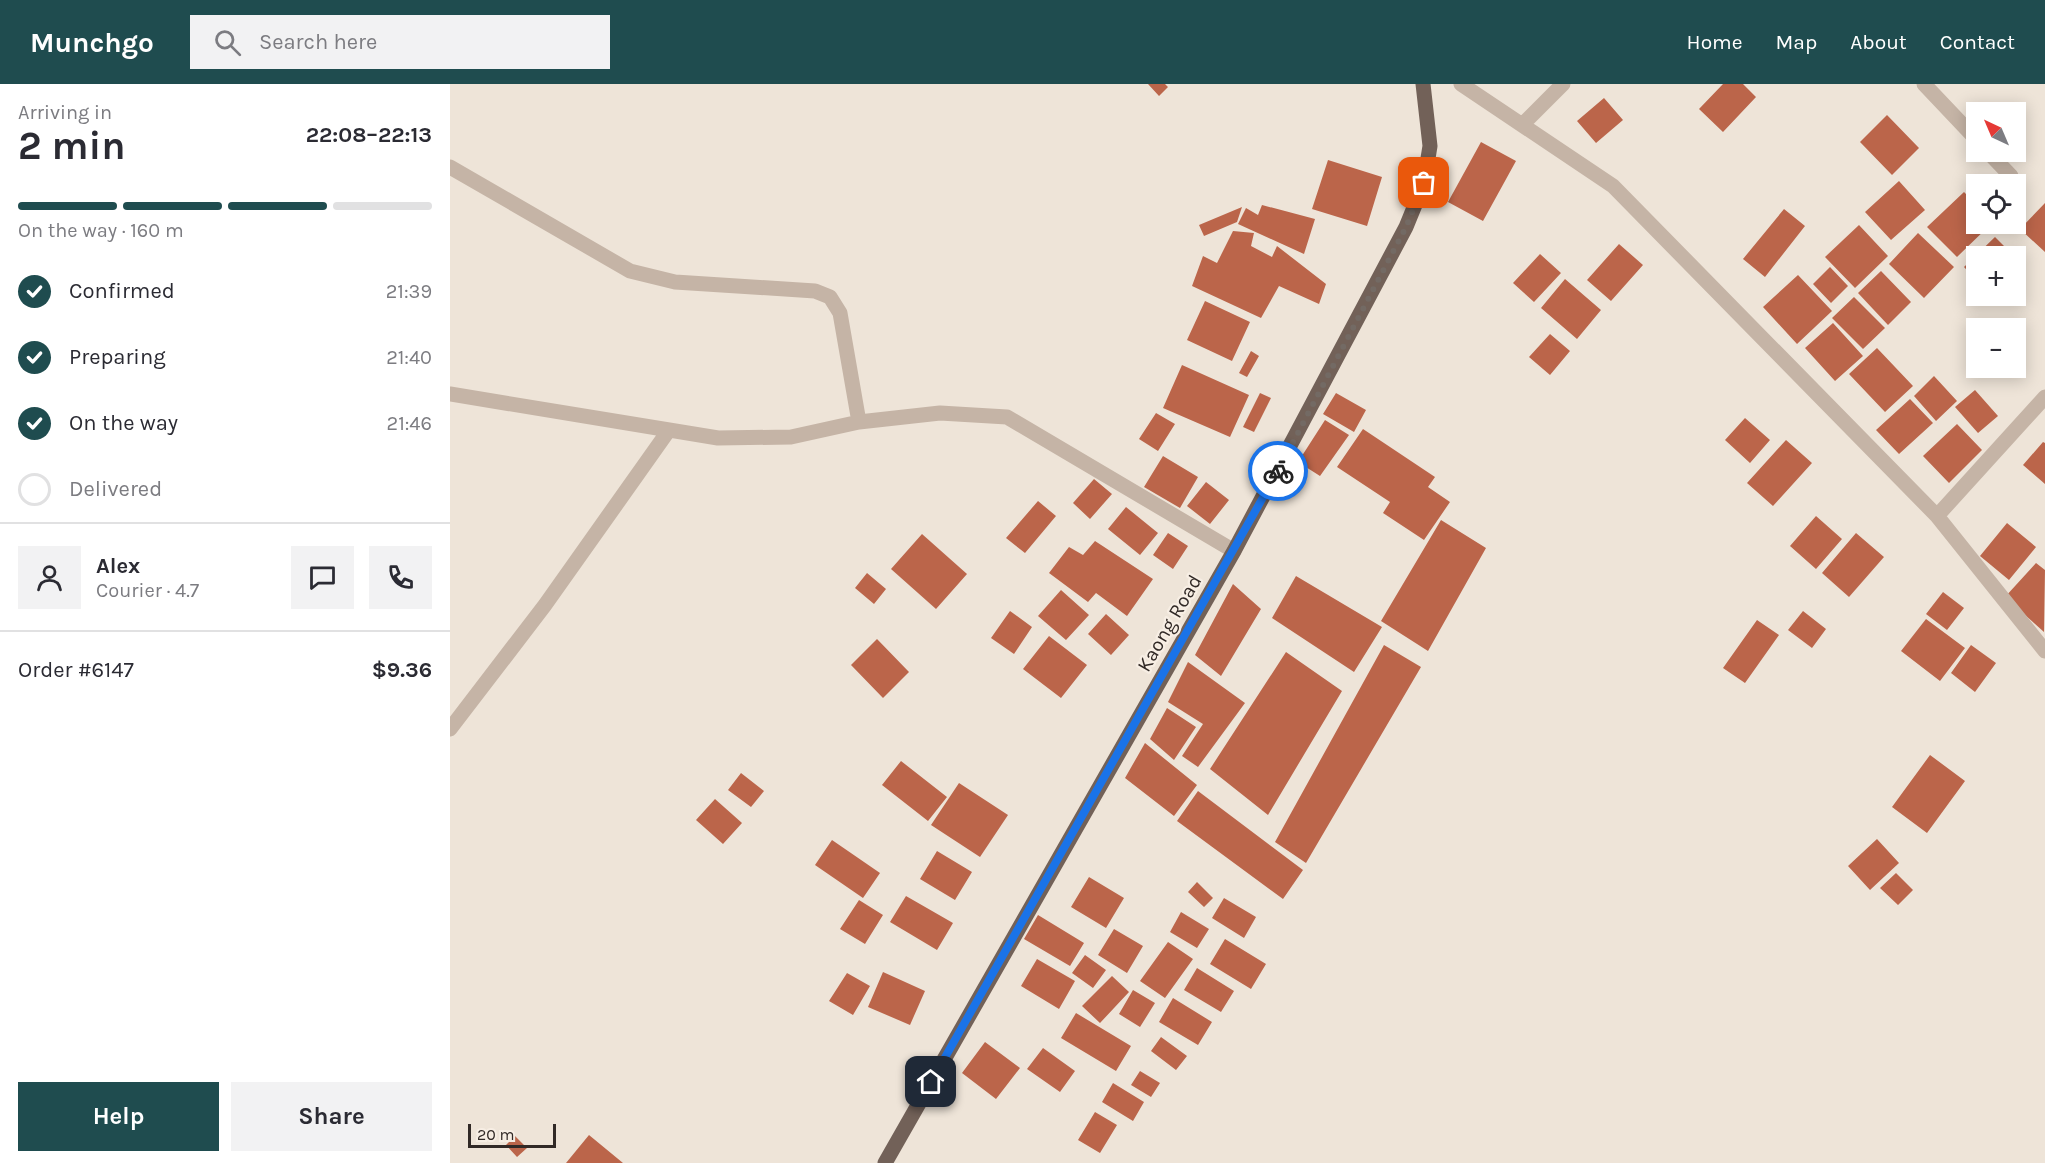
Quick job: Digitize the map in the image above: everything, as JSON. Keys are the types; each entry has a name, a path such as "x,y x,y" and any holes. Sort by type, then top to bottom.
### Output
{"main road":[{"name":"Kaong Road","path":"885,1163 1234,551 1406,227 1424,183 1430,146 1423,84"}],"street":[{"path":"1461,84 1613,186 1937,516 2045,651"},
{"path":"1522,125 1563,84"},
{"path":"1924,84 1966,128"},
{"path":"1997,162 2008,174"},
{"path":"450,167 630,271 675,282 815,291 830,297 840,313 859,422"},
{"path":"450,394 718,438 791,437 859,422 940,413 1007,417 1234,551"},
{"path":"1937,516 2045,397"},
{"path":"450,729 545,605 669,430"}],"building":[{"path":"1148,84 1165,84 1168,87 1159,96"},
{"path":"1723,84 1743,84 1756,97 1723,132 1699,109"},
{"path":"1604,98 1623,120 1596,143 1577,121"},
{"path":"1887,115 1919,148 1892,175 1860,142"},
{"path":"1481,142 1516,161 1483,221 1448,202"},
{"path":"1328,160 1382,177 1367,226 1312,209"},
{"path":"1899,181 1925,210 1891,240 1865,212"},
{"path":"1964,192 1966,194 1966,234 1981,234 1957,257 1927,227"},
{"path":"2045,203 2045,252 2025,234 2026,223"},
{"path":"1262,205 1315,219 1304,254 1238,224 1246,208 1258,215"},
{"path":"1242,207 1237,222 1204,236 1199,225"},
{"path":"1784,209 1805,226 1765,277 1743,259"},
{"path":"1859,225 1888,256 1855,288 1825,257"},
{"path":"1233,231 1254,233 1251,246 1272,257 1277,246 1326,284 1319,304 1279,286 1261,318 1192,286 1203,256 1217,263"},
{"path":"1918,233 1954,267 1924,298 1889,264"},
{"path":"1995,237 2004,246 1986,246"},
{"path":"1619,244 1643,265 1611,301 1587,280"},
{"path":"1540,254 1561,273 1534,302 1513,283"},
{"path":"1830,267 1848,286 1831,303 1813,284"},
{"path":"1881,271 1911,302 1888,325 1858,293"},
{"path":"1798,275 1832,311 1797,344 1763,307"},
{"path":"1565,279 1601,310 1577,339 1541,308"},
{"path":"1854,297 1885,328 1863,349 1832,318"},
{"path":"1205,301 1250,322 1232,361 1187,340"},
{"path":"1833,323 1863,356 1835,381 1805,348"},
{"path":"1550,334 1570,351 1550,375 1529,357"},
{"path":"1877,348 1913,386 1885,412 1849,374"},
{"path":"1251,351 1259,356 1247,377 1239,373"},
{"path":"1182,365 1249,395 1230,437 1163,408"},
{"path":"1934,376 1957,401 1936,421 1914,396"},
{"path":"1975,390 1998,416 1978,433 1955,407"},
{"path":"1260,393 1271,398 1254,432 1243,427"},
{"path":"1336,393 1366,410 1354,432 1323,414"},
{"path":"1910,399 1933,423 1899,454 1876,430"},
{"path":"1156,413 1175,424 1158,451 1139,439"},
{"path":"1745,418 1770,440 1750,463 1725,440"},
{"path":"1325,420 1349,435 1320,476 1298,462"},
{"path":"1957,424 1982,450 1949,483 1923,456"},
{"path":"1363,429 1435,477 1428,487 1450,502 1424,540 1383,513 1390,502 1337,467"},
{"path":"1786,440 1812,463 1773,506 1747,483"},
{"path":"2043,442 2045,443 2045,484 2023,465"},
{"path":"1163,456 1198,477 1180,508 1144,487"},
{"path":"1094,479 1112,494 1090,519 1073,503"},
{"path":"1206,482 1229,500 1210,524 1187,506"},
{"path":"1038,501 1056,516 1025,553 1006,538"},
{"path":"1126,507 1158,533 1140,555 1108,529"},
{"path":"1816,516 1842,539 1816,569 1790,546"},
{"path":"1441,520 1486,548 1428,651 1381,621"},
{"path":"2007,523 2036,547 2009,580 1980,556"},
{"path":"1168,533 1188,546 1173,569 1153,555"},
{"path":"1856,533 1884,557 1849,597 1822,573"},
{"path":"922,534 967,574 936,609 891,569"},
{"path":"1095,541 1153,579 1127,616 1096,593 1088,602 1049,573 1069,547 1083,555"},
{"path":"2036,563 2045,570 2044,632 2005,597"},
{"path":"867,573 886,589 874,604 855,588"},
{"path":"1296,576 1382,627 1354,672 1272,618"},
{"path":"1233,584 1261,609 1221,676 1195,655"},
{"path":"1061,590 1089,615 1066,640 1038,616"},
{"path":"1943,592 1964,608 1947,630 1926,614"},
{"path":"1010,611 1032,627 1014,654 991,638"},
{"path":"1803,611 1826,629 1812,648 1788,630"},
{"path":"1106,614 1129,635 1111,655 1088,634"},
{"path":"1926,619 1965,648 1940,681 1901,651"},
{"path":"1757,620 1779,635 1745,683 1723,668"},
{"path":"1049,636 1087,665 1061,698 1023,669"},
{"path":"877,639 909,672 883,698 851,665"},
{"path":"1384,645 1421,667 1306,863 1275,842"},
{"path":"1971,645 1996,663 1975,692 1951,673"},
{"path":"1286,652 1342,691 1268,815 1210,769"},
{"path":"1188,662 1245,703 1198,767 1182,756 1203,724 1168,702"},
{"path":"1167,708 1196,727 1174,760 1150,739"},
{"path":"1145,743 1197,785 1174,816 1125,778"},
{"path":"1930,755 1965,781 1927,833 1892,807"},
{"path":"901,761 947,797 928,821 882,785"},
{"path":"741,773 764,791 751,807 728,790"},
{"path":"959,783 1008,815 980,857 931,825"},
{"path":"1198,791 1303,870 1283,899 1177,821"},
{"path":"715,799 742,823 723,844 696,820"},
{"path":"1877,839 1899,863 1870,890 1848,866"},
{"path":"832,840 880,873 863,898 815,865"},
{"path":"937,851 972,872 955,900 920,879"},
{"path":"1896,873 1913,890 1898,905 1880,888"},
{"path":"1089,877 1124,898 1106,928 1071,907"},
{"path":"1197,882 1213,898 1204,907 1188,892"},
{"path":"906,896 953,923 937,950 890,922"},
{"path":"1224,898 1256,917 1244,938 1212,918"},
{"path":"859,900 883,915 865,944 840,929"},
{"path":"1181,912 1209,929 1197,948 1170,932"},
{"path":"1038,915 1084,943 1070,966 1024,939"},
{"path":"1114,929 1143,946 1127,973 1098,955"},
{"path":"1225,939 1266,964 1251,989 1210,964"},
{"path":"1168,942 1193,959 1165,998 1140,981"},
{"path":"1085,955 1106,970 1093,988 1072,973"},
{"path":"1037,959 1075,981 1059,1009 1021,986"},
{"path":"1197,968 1234,991 1221,1012 1184,990"},
{"path":"883,972 925,991 910,1025 868,1007"},
{"path":"847,973 870,986 853,1015 829,1001"},
{"path":"1112,976 1129,992 1100,1023 1082,1006"},
{"path":"1133,990 1155,1003 1140,1027 1119,1014"},
{"path":"1173,998 1212,1022 1198,1045 1159,1022"},
{"path":"1076,1013 1131,1046 1116,1071 1061,1038"},
{"path":"1161,1037 1187,1056 1176,1070 1151,1051"},
{"path":"985,1042 1020,1068 996,1099 962,1073"},
{"path":"1043,1048 1075,1071 1060,1092 1027,1069"},
{"path":"1140,1071 1160,1083 1151,1097 1131,1085"},
{"path":"1113,1083 1144,1102 1133,1121 1102,1102"},
{"path":"1095,1112 1117,1125 1100,1153 1078,1140"},
{"path":"589,1135 623,1163 566,1163"},
{"path":"515,1136 527,1148 517,1157 506,1145"}],"way so far":[{"path":"1278,471 1406,227 1424,183"}],"route":[{"path":"931,1082 1223,572 1278,471"}]}
